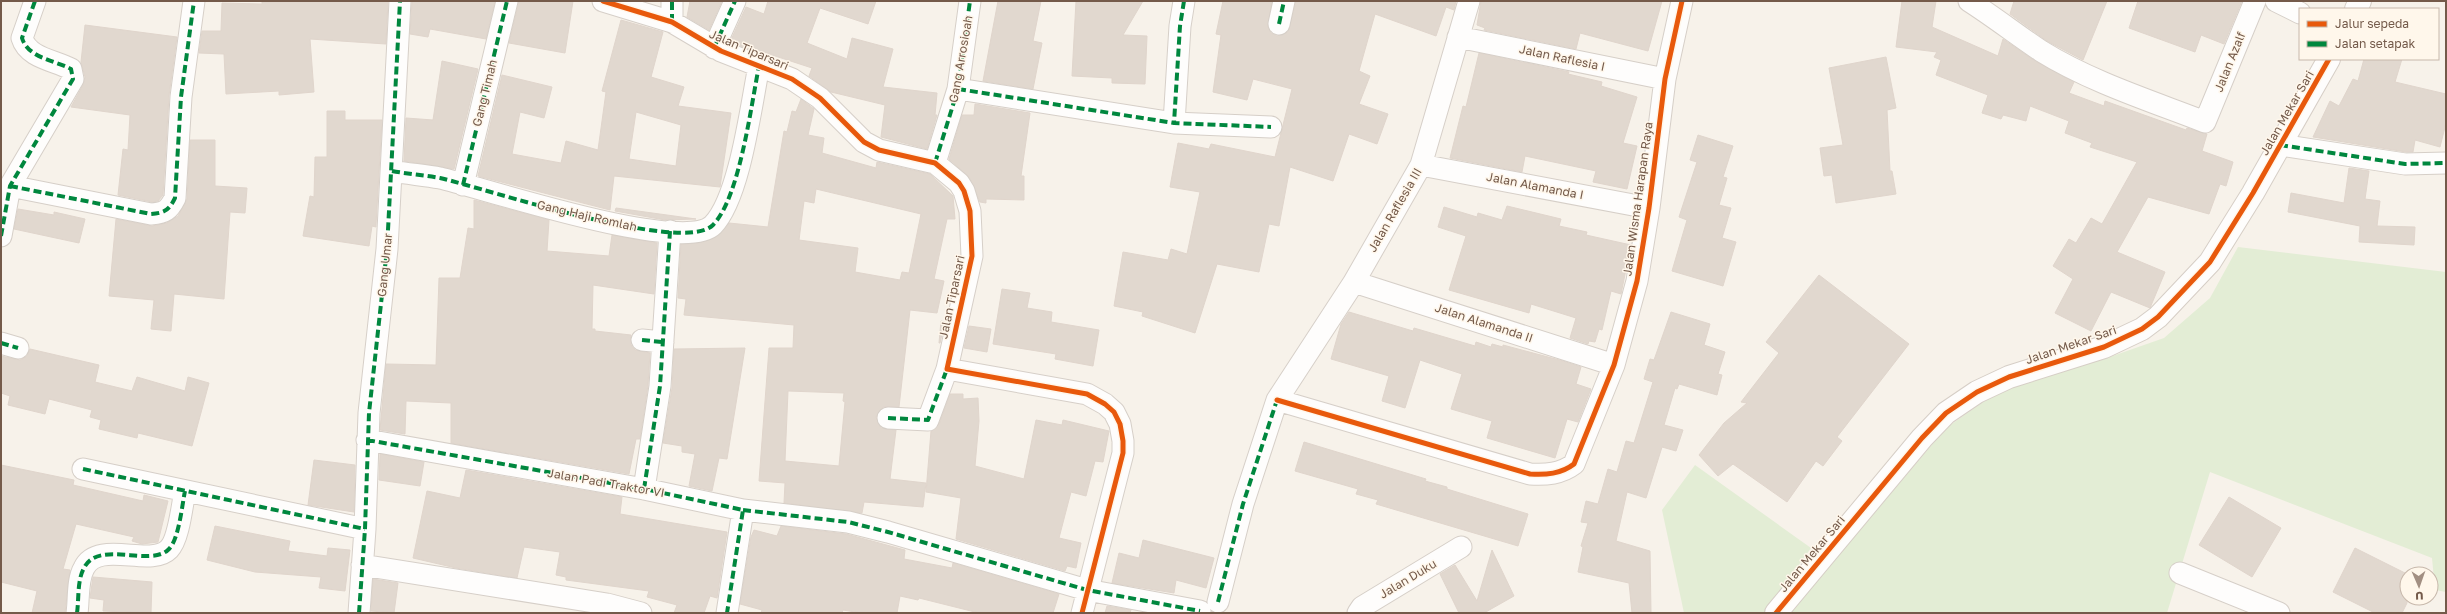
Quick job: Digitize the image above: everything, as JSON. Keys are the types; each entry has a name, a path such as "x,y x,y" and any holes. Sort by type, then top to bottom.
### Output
{"street":[{"path":"1,236 10,186 73,79 71,69 29,52 24,44 22,38 35,1"},
{"path":"10,186 151,214 165,212 171,207 175,198 181,97 194,1"},
{"name":"Gang Umar","path":"358,613 365,529 367,440 387,249 400,1"},
{"name":"Gang Timah","path":"463,185 507,1"},
{"name":"Jalan Tiparsari","path":"603,1 672,22 714,48 792,79 806,87 872,146 879,150 936,163 964,191 970,211 972,256 947,369 928,420 888,418"},
{"path":"672,1 672,22"},
{"path":"714,48 735,1"},
{"name":"Gang Arrosioah","path":"936,163 958,89 970,1"},
{"path":"1174,123 1180,26 1184,1"},
{"path":"1280,24 1284,1"},
{"name":"Jalan Raflesia III","path":"1218,602 1243,504 1277,400 1354,282 1421,164 1469,1"},
{"name":"Jalan Wisma Harapan Raya","path":"1277,400 1530,474 1557,472 1574,464 1614,365 1637,281 1649,208 1665,79 1682,1"},
{"name":"Jalan Azalf","path":"1969,1 2042,51 2068,65 2110,85 2205,122 2255,1"},
{"path":"2276,1 2299,12"},
{"name":"Jalan Raflesia I","path":"1458,37 1665,79"},
{"name":"Jalan Mekar Sari","path":"1776,613 1922,438 1946,413 1977,392 2008,377 2104,347 2142,329 2158,317 2210,262 2254,193 2328,60"},
{"name":"Gang Haji Romlah","path":"392,171 440,178 604,222 681,233 706,230 719,217 736,179 759,66"},
{"path":"958,89 1174,123 1271,127"},
{"path":"2280,145 2405,164 2446,163"},
{"name":"Jalan Alamanda I","path":"1421,164 1649,208"},
{"path":"644,489 660,386 670,231"},
{"name":"Jalan Alamanda II","path":"1354,282 1614,365"},
{"path":"642,340 663,342"},
{"path":"947,369 1087,394 1105,404 1114,412 1120,424 1123,452 1082,613"},
{"name":"Jalan Padi Traktor VI","path":"367,440 644,489 743,510 848,522 888,532 1087,590 1200,611"},
{"path":"83,469 365,529"},
{"path":"77,613 81,576 83,568 88,562 107,555 157,556 170,549 174,540 185,491"},
{"path":"727,613 743,510"},
{"name":"Jalan Duku","path":"1358,613 1362,607 1461,547"},
{"path":"362,565 605,609 641,613"},
{"path":"2180,572 2279,613"}],"green space":[{"path":"2238,247 2446,272 2446,592 2439,591 2439,566 2433,566 2432,558 2210,472 2167,613 1790,613 1946,428 1993,395 2049,372 2104,359 2164,338 2210,298"},
{"path":"1695,465 1811,548 1764,613 1684,613 1662,510"}],"building":[{"path":"262,1 388,1 386,44 310,39 314,92 279,95 279,91 226,94 224,54 199,53 202,31 221,31 222,3 262,4"},
{"path":"412,1 495,1 486,39 430,29 428,37 410,34"},
{"path":"519,1 573,1 565,53 509,43"},
{"path":"690,1 722,1 709,30 687,17"},
{"path":"768,1 876,1 868,24 820,8 807,43 847,59 852,38 893,49 883,87 937,93 935,115 937,115 927,149 881,137 885,105 831,92 809,76 812,68 763,52 762,54 730,42 746,7 764,14"},
{"path":"998,1 1041,1 1033,41 1042,43 1033,89 983,81"},
{"path":"1076,1 1143,1 1123,35 1147,36 1145,84 1112,83 1112,78 1072,76"},
{"path":"1223,1 1272,1 1268,27 1271,33 1277,36 1288,32 1296,1 1456,1 1454,10 1446,7 1436,36 1375,14 1359,71 1370,76 1359,104 1388,114 1377,144 1349,134 1333,181 1290,167 1279,226 1269,224 1259,272 1217,264 1195,333 1142,316 1143,312 1114,306 1123,252 1168,260 1171,249 1187,254 1200,192 1170,187 1178,143 1209,149 1211,144 1275,157 1292,89 1253,79 1247,100 1213,92 1221,35 1216,34"},
{"path":"1481,1 1662,1 1648,51 1580,33 1576,49 1484,30 1485,28 1477,25"},
{"path":"1902,1 1936,1 1932,27 1998,56 2003,39 2035,61 2074,82 2069,93 2104,106 2105,101 2186,130 2187,128 2207,134 2202,151 2233,162 2226,186 2220,184 2209,214 2148,197 2117,252 2165,272 2150,308 2111,292 2091,331 2055,313 2073,279 2053,266 2069,239 2076,243 2091,218 2102,224 2137,162 2090,147 2092,143 2065,133 2069,121 2030,106 2026,121 2003,115 2001,119 1982,113 1988,95 1936,75 1941,60 1934,57 1937,52 1896,47"},
{"path":"2014,1 2107,1 2083,60 2047,41 2010,14"},
{"path":"2138,1 2242,1 2224,44 2201,35 2195,52 2129,28"},
{"path":"621,20 663,32 651,77 684,87 678,106 731,113 720,187 614,176 610,210 478,176 502,75 552,87 544,118 520,112 512,154 561,163 566,141 598,150 606,92 602,91","holes":["636,112 681,125 676,166 629,159"]},
{"path":"85,25 177,37 169,96 163,195 158,201 152,202 118,195 123,149 128,150 130,115 71,107 83,85 85,77 81,62"},
{"path":"1479,53 1569,72 1568,74 1602,82 1601,86 1637,97 1623,143 1637,146 1627,189 1593,182 1596,171 1525,156 1522,172 1450,158 1463,106 1466,107"},
{"path":"1886,57 1896,108 1887,110 1890,171 1892,171 1896,194 1836,203 1832,175 1824,176 1820,148 1843,145 1829,68"},
{"path":"2364,60 2402,60 2395,82 2446,94 2446,123 2440,147 2415,140 2413,152 2406,152 2313,137 2330,101 2339,106 2353,79 2358,81"},
{"path":"442,61 478,69 454,169 404,161 406,118 433,120"},
{"path":"801,99 814,109 808,135 824,138 822,153 876,168 877,162 930,174 953,196 955,219 947,219 934,279 944,281 937,313 910,310 899,407 883,407 876,417 881,428 896,430 890,479 926,483 923,507 864,502 862,513 784,503 785,483 759,481 769,348 793,348 794,325 684,315 686,299 678,298 681,244 698,243 717,236 729,223 768,227 784,131 787,132 792,111 796,112","holes":["816,189 921,214 909,273 902,272 900,280 855,272 858,248 799,240 804,201 814,203","788,391 844,393 843,401 845,402 839,466 785,461"]},
{"path":"975,104 1030,113 1021,176 1024,176 1024,200 986,199 986,203 980,202 969,177 949,159 962,115 974,115"},
{"path":"327,111 345,111 345,120 382,120 376,227 372,226 369,246 303,236 310,196 314,197 315,157 327,157"},
{"path":"1698,135 1733,146 1723,177 1727,178 1719,205 1731,208 1722,238 1736,242 1723,286 1672,271 1687,220 1679,217 1697,162 1690,160"},
{"path":"190,140 215,140 215,186 247,188 245,213 230,212 224,299 174,294 171,331 151,329 154,300 109,296 116,219 152,226 167,223 178,216 187,199"},
{"path":"2349,168 2369,171 2365,199 2380,201 2377,226 2415,227 2414,245 2359,242 2360,226 2288,212 2291,193 2344,203"},
{"path":"474,200 549,220 547,251 609,256 612,235 657,243 654,294 593,285 592,329 595,329 595,331 631,335 631,345 635,350 650,353 648,385 640,439 636,439 629,474 451,443 451,403 406,401 405,434 380,430 386,364 436,365 439,278 460,278 468,228 474,229"},
{"path":"1507,206 1561,219 1559,226 1587,232 1586,235 1631,245 1621,294 1611,291 1602,330 1599,329 1595,342 1589,341 1588,344 1570,338 1576,318 1531,304 1529,313 1449,290 1466,236 1438,227 1444,207 1477,217 1478,213 1502,220"},
{"path":"616,208 696,219 665,220 615,211"},
{"path":"18,209 54,215 54,212 85,219 79,243 14,229"},
{"path":"1819,275 1909,344 1837,437 1842,441 1823,466 1816,461 1787,502 1733,464 1718,476 1699,455 1724,423 1747,403 1741,402 1779,353 1766,342"},
{"path":"1002,289 1030,293 1027,308 1052,312 1051,322 1099,330 1093,366 1055,359 1056,354 993,344"},
{"path":"1349,312 1413,331 1414,328 1475,346 1476,342 1491,347 1492,344 1503,347 1503,345 1581,367 1576,384 1591,389 1578,422 1567,419 1555,458 1487,438 1492,421 1451,409 1462,374 1420,360 1405,408 1382,401 1389,376 1331,359 1341,324"},
{"path":"1671,312 1710,324 1704,345 1725,352 1718,374 1722,375 1717,395 1679,384 1677,389 1675,388 1664,425 1683,430 1676,451 1662,447 1646,498 1627,492 1616,541 1650,551 1651,613 1632,613 1629,583 1578,572 1583,547 1581,546 1588,523 1581,522 1586,501 1598,504 1608,469 1617,472 1626,441 1634,443 1653,382 1644,379 1650,359 1654,360"},
{"path":"941,321 945,322 939,343"},
{"path":"969,326 991,329 987,352 964,348"},
{"path":"745,348 727,459 719,458 712,491 689,486 695,454 682,452 682,446 663,443 672,388 674,349"},
{"path":"30,349 99,365 95,382 132,391 137,377 185,391 188,377 209,383 192,446 138,433 137,438 99,429 101,420 90,417 92,410 49,399 45,414 8,405 10,396 1,393 1,356 20,360 27,356"},
{"path":"950,394 963,394 963,399 978,398 979,421 975,466 1024,479 1036,420 1062,425 1063,420 1109,431 1103,462 1095,461 1086,496 1071,492 1059,538 1081,543 1076,568 1067,566 1065,571 956,539 961,498 926,492 931,431 939,424"},
{"path":"1304,442 1426,479 1425,481 1447,487 1447,489 1528,514 1518,546 1376,504 1378,500 1356,494 1358,489 1295,471"},
{"path":"380,454 424,462 420,486 379,480"},
{"path":"314,460 355,465 354,512 308,505"},
{"path":"1,465 74,480 73,485 143,501 144,495 168,501 158,542 142,544 132,541 134,537 76,524 63,569 70,570 65,613 32,613 37,591 1,582"},
{"path":"466,470 622,497 620,514 727,532 717,598 710,596 704,613 674,613 677,605 647,597 649,591 566,580 566,577 556,575 560,552 524,547 517,578 456,568 413,558 427,491 460,498"},
{"path":"2229,497 2281,528 2252,577 2199,545"},
{"path":"215,526 290,541 288,551 327,556 328,548 350,550 345,591 319,588 321,577 255,572 207,560"},
{"path":"781,526 846,534 905,550 904,559 952,568 953,563 1059,594 1053,613 979,613 919,598 918,600 900,596 897,613 861,613 843,610 842,613 761,613 762,610 740,604 751,537 754,530 777,536"},
{"path":"1143,540 1214,558 1206,588 1176,580 1174,593 1112,583 1119,553 1139,558"},
{"path":"2355,548 2399,570 2399,606 2406,606 2402,613 2375,613 2333,592"},
{"path":"1492,550 1514,596 1484,613 1459,613 1440,574 1455,565 1477,601"},
{"path":"93,577 152,582 151,613 103,611 104,600 90,598"},
{"path":"373,579 398,583 394,613 371,611"},
{"path":"1107,606 1131,610 1130,613 1105,613"}],"marked path":[{"path":"1,236 10,186 73,79 71,69 42,58 25,45 22,38 35,1"},
{"path":"10,186 151,214 163,212 171,205 175,198 181,97 194,1"},
{"path":"359,613 365,529 369,413 387,249 400,1"},
{"path":"463,185 507,1"},
{"path":"672,1 672,22"},
{"path":"714,48 735,1"},
{"path":"935,163 958,89 970,1"},
{"path":"1184,1 1180,26 1174,123 1271,127"},
{"path":"1279,24 1284,1"},
{"path":"392,171 440,178 538,205 625,226 664,232 694,232 713,225 722,212 730,194 743,150 759,66"},
{"path":"958,89 1174,123"},
{"path":"2280,145 2405,164 2446,163"},
{"path":"644,489 660,386 670,231"},
{"path":"642,340 663,342"},
{"path":"1,343 18,348"},
{"path":"888,418 928,420 947,369"},
{"path":"1218,602 1243,504 1277,400"},
{"path":"367,440 644,489 743,510 727,613"},
{"path":"83,469 365,529"},
{"path":"77,613 80,578 84,568 91,560 101,555 112,554 150,556 161,554 169,549 178,530 185,491"},
{"path":"743,510 848,522 888,532 1087,590 1200,611"}],"cycle path":[{"path":"603,1 672,22 721,51 792,79 820,98 864,142 879,150 935,163 959,183 964,191 970,211 972,256 947,369 1087,394 1105,404 1114,412 1120,424 1123,441 1123,453 1082,613"},
{"path":"1277,400 1530,474 1559,472 1574,464 1614,365 1637,281 1649,208 1665,79 1682,1"},
{"path":"1776,613 1922,438 1946,413 1977,392 2009,377 2104,347 2142,329 2158,317 2210,262 2253,193 2328,60"}]}
